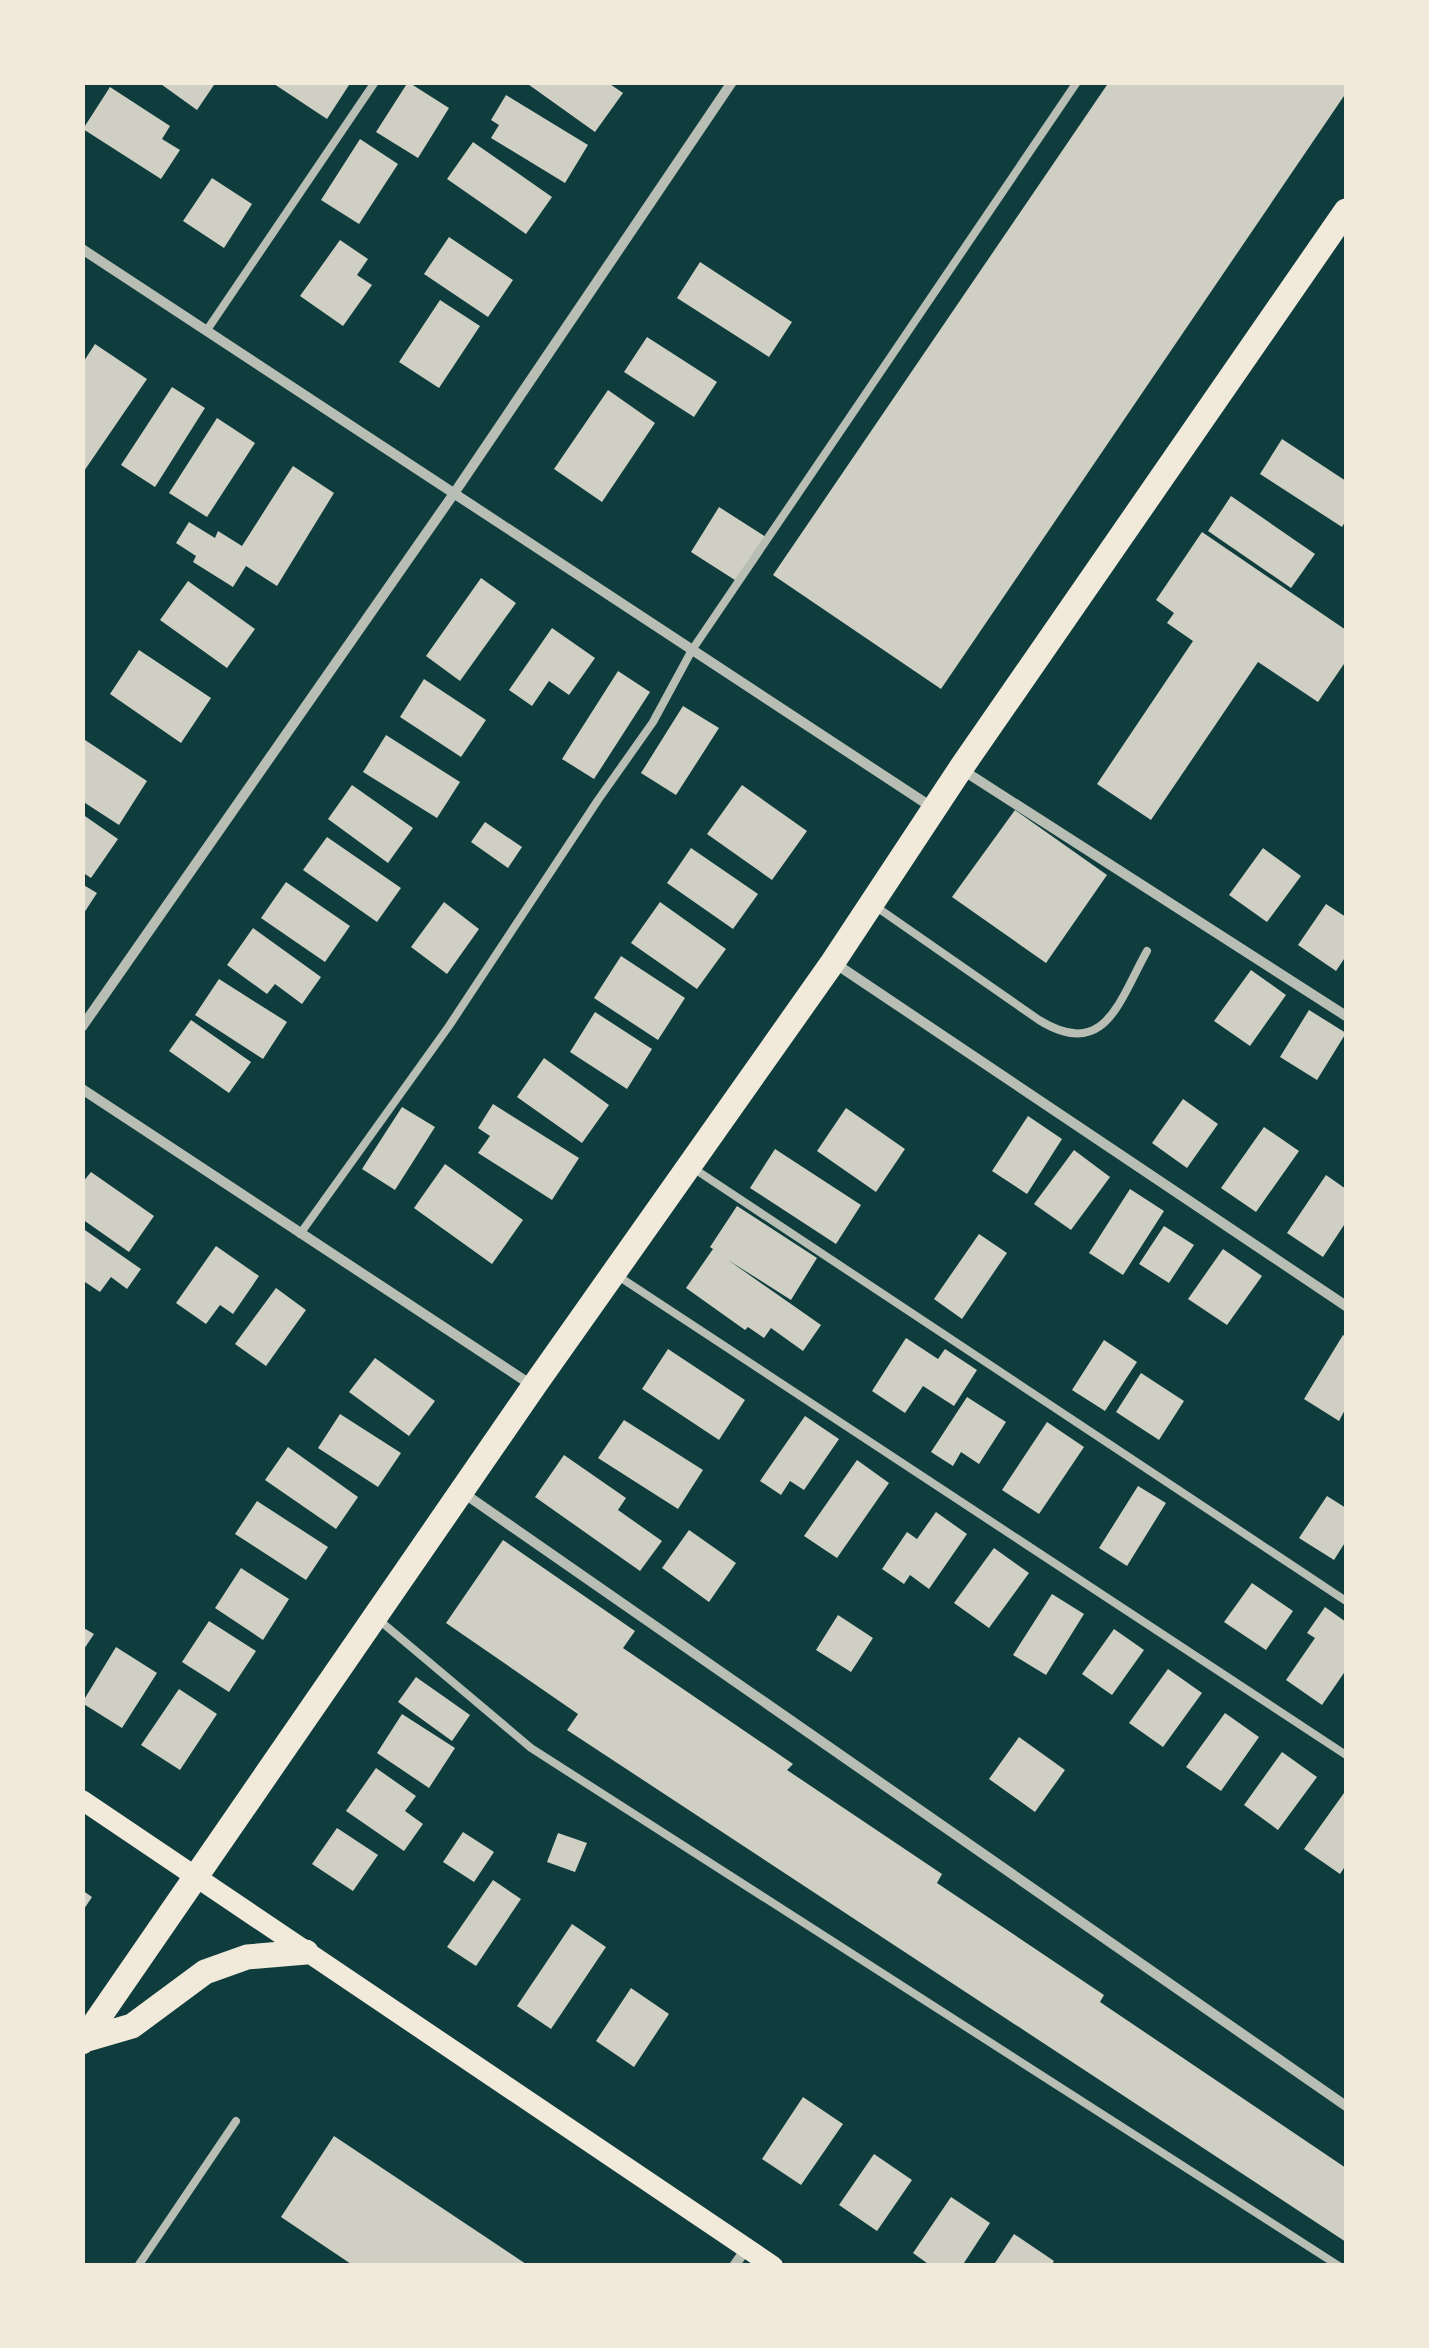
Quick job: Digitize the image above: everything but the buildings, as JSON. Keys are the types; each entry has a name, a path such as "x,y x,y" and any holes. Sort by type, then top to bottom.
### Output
{"main road":[{"path":"83,2041 534,1386 832,962 960,768 1346,211"},
{"path":"82,1800 198,1876 741,2257 773,2266"},
{"path":"83,2041 132,2026 206,1972 247,1958 306,1952"}],"street":[{"path":"82,1027 455,492 732,82"},
{"path":"82,249 934,808"},
{"path":"960,768 1346,1016"},
{"path":"832,962 1346,1306"},
{"path":"82,1090 534,1386"},
{"path":"462,1492 1346,2106"}],"lane":[{"path":"207,330 375,82"},
{"path":"300,1234 449,1026 653,722 692,650 1077,82"},
{"path":"871,903 1039,1020 1059,1032 1081,1037 1093,1032 1112,1014 1147,952"},
{"path":"690,1165 1346,1600"},
{"path":"615,1273 1346,1755"},
{"path":"376,1617 531,1748 1338,2266"},
{"path":"138,2266 236,2121"}]}
